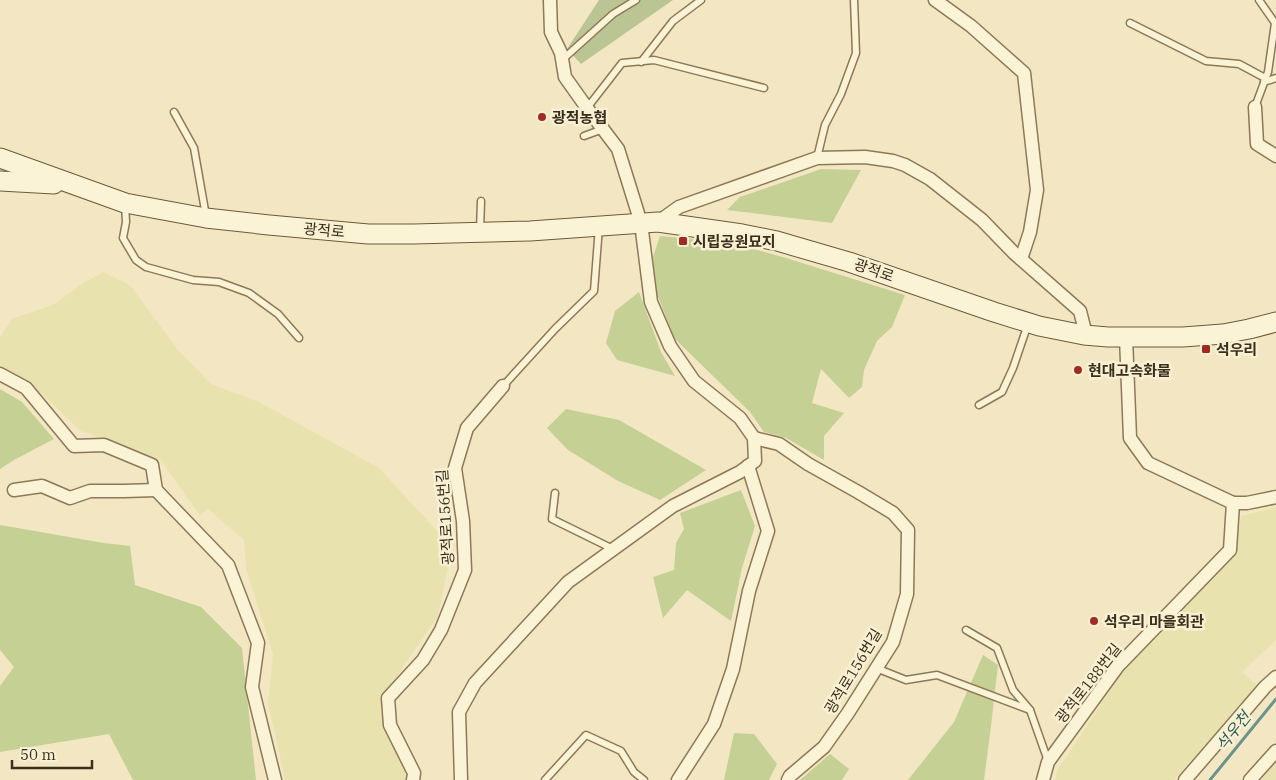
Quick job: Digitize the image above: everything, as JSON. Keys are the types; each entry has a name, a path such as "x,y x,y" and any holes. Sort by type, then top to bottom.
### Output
{"main road":[{"name":"광적로","path":"0,158 125,203 206,218 268,225 368,234 530,231 649,222 777,241 849,262 994,312 1086,335 1108,337 1183,337 1222,334 1276,322"},
{"path":"0,181 74,184"}],"street":[{"path":"461,780 459,712 475,683 568,582 673,506 740,472 755,461 754,438 740,418 694,381 670,346 651,302 649,222 618,149 565,77 561,53 551,32 550,0"},
{"path":"935,0 971,26 1024,73 1038,190 1030,232 1021,259"},
{"path":"1255,107 1257,144 1276,156"},
{"path":"649,222 679,207 817,158 865,157 893,161 905,165 930,179 982,220 1014,253 1080,311 1086,335"},
{"path":"1126,337 1130,438 1148,463 1233,503 1255,502 1276,497"},
{"path":"0,374 26,388 74,446 104,445 152,465 156,490 228,565 258,643 252,687 275,780"},
{"name":"광적로156번길","path":"413,780 414,773 390,725 388,698 423,660 441,630 465,570 463,520 455,468 467,428 503,386"},
{"name":"광적로156번길","path":"754,438 779,444 808,464 893,513 908,530 907,594 893,642 824,747 790,776 788,780"},
{"path":"678,780 714,724 733,669 749,591 768,531 748,466"},
{"path":"14,490 42,486 70,498 90,491 156,490"},
{"name":"광적로188번길","path":"1043,780 1048,762 1118,666 1230,550 1233,503"},
{"path":"1185,780 1265,687 1276,677"},
{"path":"1250,780 1276,751"}],"lane":[{"path":"562,60 614,14 636,0"},
{"path":"641,62 673,21 701,0"},
{"path":"817,158 825,125 841,94 856,53 854,0"},
{"path":"1255,107 1268,72 1275,22 1259,0"},
{"path":"1130,23 1206,61 1239,64 1265,80 1276,78"},
{"path":"587,108 622,63 654,60 764,88"},
{"path":"174,112 194,148 206,218"},
{"path":"584,136 603,129"},
{"path":"480,232 481,201"},
{"path":"125,203 126,222 123,238 136,260 146,267 193,280 219,282 249,293 278,314 299,338"},
{"path":"503,386 555,329 594,291 599,226"},
{"path":"979,405 1002,392 1013,368 1028,322"},
{"path":"555,494 552,520 614,550"},
{"path":"966,630 997,648 1013,690 1030,710 1048,762"},
{"path":"876,668 906,680 937,675 1030,710"},
{"path":"545,780 586,735 621,751 634,772 644,780"}],"shaded area":[{"path":"103,272 130,285 178,350 211,384 257,401 379,468 452,547 438,616 404,665 380,709 408,780 285,780 268,703 273,655 246,568 244,540 208,509 200,516 161,460 81,431 27,380 0,366 0,337 12,319 55,304 80,285"},
{"path":"1276,507 1276,640 1242,672 1257,685 1174,780 1055,780 1058,769 1117,680 1141,650 1232,558 1241,516"},
{"path":"1276,760 1276,780 1260,780"}],"green space":[{"path":"599,0 673,0 581,64 567,49"},
{"path":"821,169 861,170 832,223 727,210 740,197"},
{"path":"660,236 733,243 905,295 892,327 877,341 864,370 862,387 849,398 821,369 812,403 844,413 824,436 824,460 786,438 764,432 750,412 674,338 656,291 653,257"},
{"path":"639,292 661,352 675,376 617,360 606,343 615,311"},
{"path":"0,389 22,402 54,439 0,469"},
{"path":"566,409 619,420 706,470 660,500 618,481 568,450 547,428"},
{"path":"741,490 755,526 742,568 731,621 687,590 663,618 653,577 674,570 676,543 684,529 680,513"},
{"path":"0,525 130,546 135,585 201,607 242,648 256,780 133,780 109,734 0,752 0,686 14,667 0,650"},
{"path":"983,655 998,665 984,780 908,780 954,722"},
{"path":"734,733 754,734 777,764 769,780 724,780"},
{"path":"830,754 849,769 842,780 800,780"}],"waterway":[{"name":"석우천","path":"1210,780 1276,699"}],"place":[{"name":"광적농협","path":"542,117"},
{"name":"시립공원묘지","path":"683,241"},
{"name":"석우리","path":"1206,349"},
{"name":"현대고속화물","path":"1078,370"},
{"name":"석우리 마을회관","path":"1094,621"}]}
